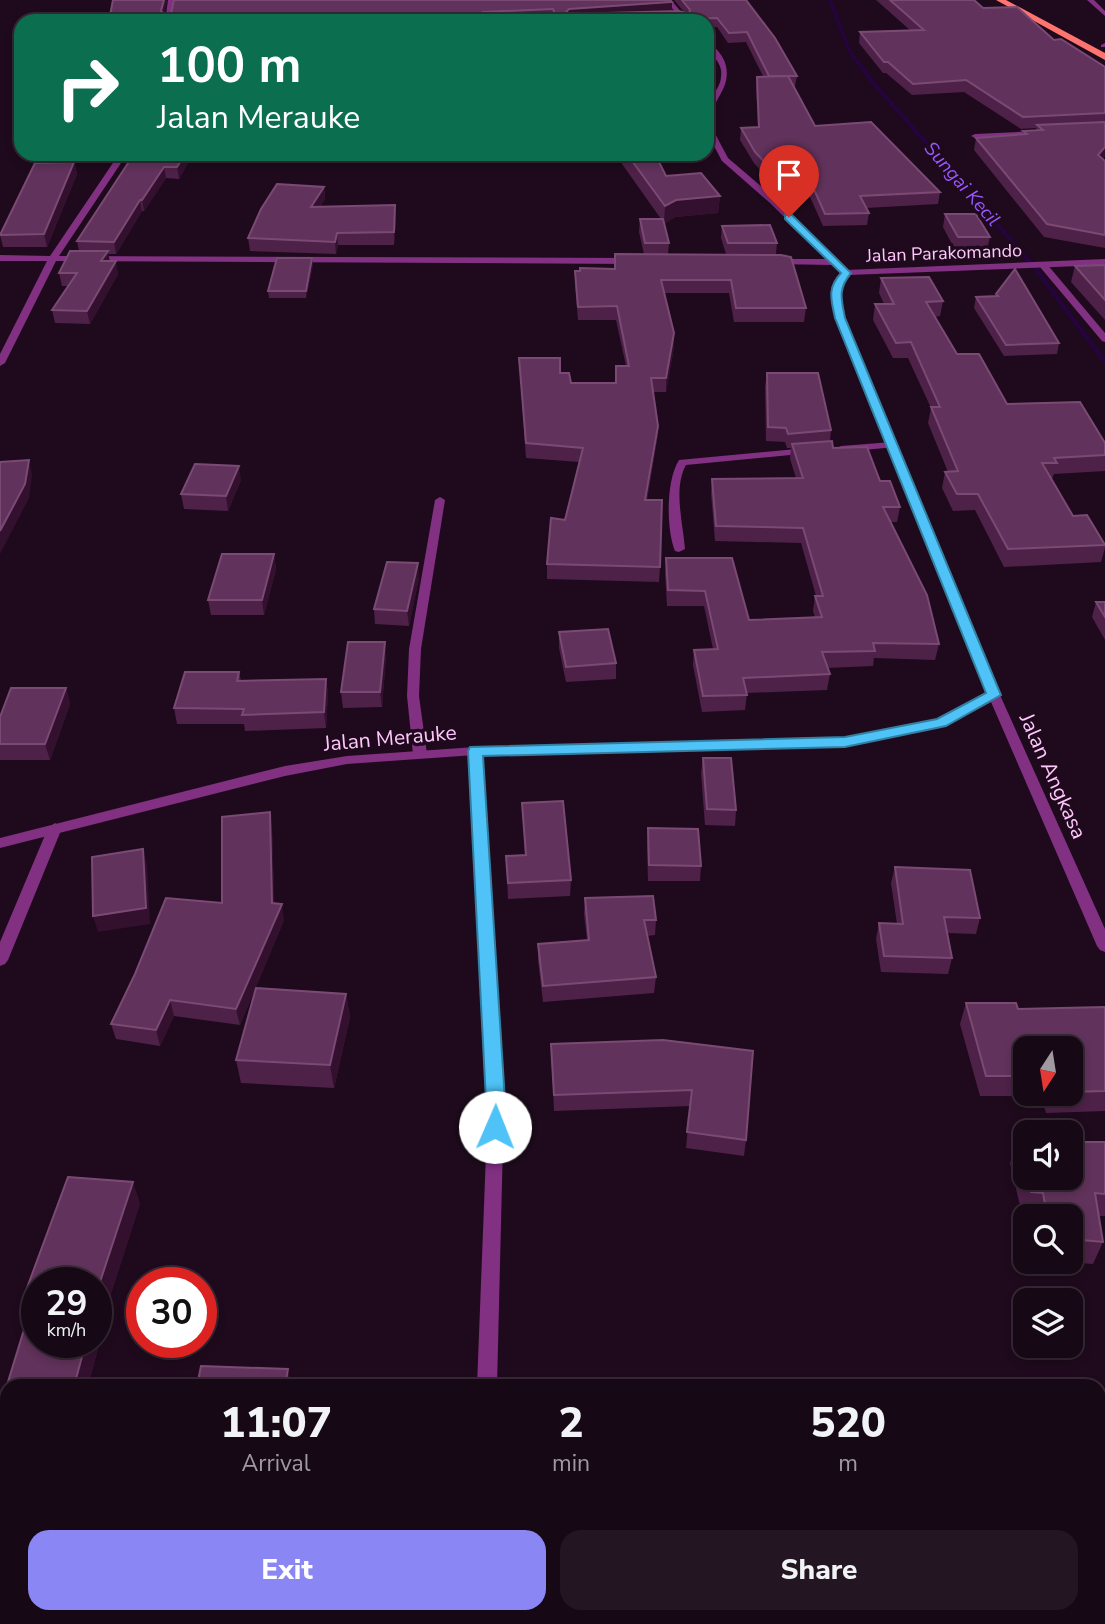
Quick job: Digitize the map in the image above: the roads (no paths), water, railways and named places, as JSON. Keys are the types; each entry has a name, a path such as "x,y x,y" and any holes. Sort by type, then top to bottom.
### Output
{"highway":[{"path":"1000,0 1105,57"},
{"path":"1018,0 1104,46"}],"street":[{"path":"668,0 680,14"},
{"path":"1090,0 1105,14"},
{"path":"714,51 727,71 723,85 714,99"},
{"path":"975,135 1044,132"},
{"name":"Jalan Parakomando","path":"714,139 725,159 772,200 846,273 1105,262"},
{"path":"0,363 52,258 118,161"},
{"path":"0,258 643,261"},
{"path":"765,261 834,262"},
{"path":"1040,266 1105,339"},
{"name":"Jalan Angkasa","path":"846,273 838,282 835,293 840,318 994,695 1105,946"},
{"path":"679,550 675,483 676,468 683,462 892,445"},
{"path":"420,754 413,696 415,649 440,500"},
{"name":"Jalan Merauke","path":"0,843 285,771 347,760 475,751 845,742 941,723 994,695"},
{"path":"475,751 496,1101 487,1379"},
{"path":"0,960 55,828"}],"waterway":[{"name":"Sungai Kecil","path":"830,0 849,50 871,80 1032,264 1105,362"}]}
